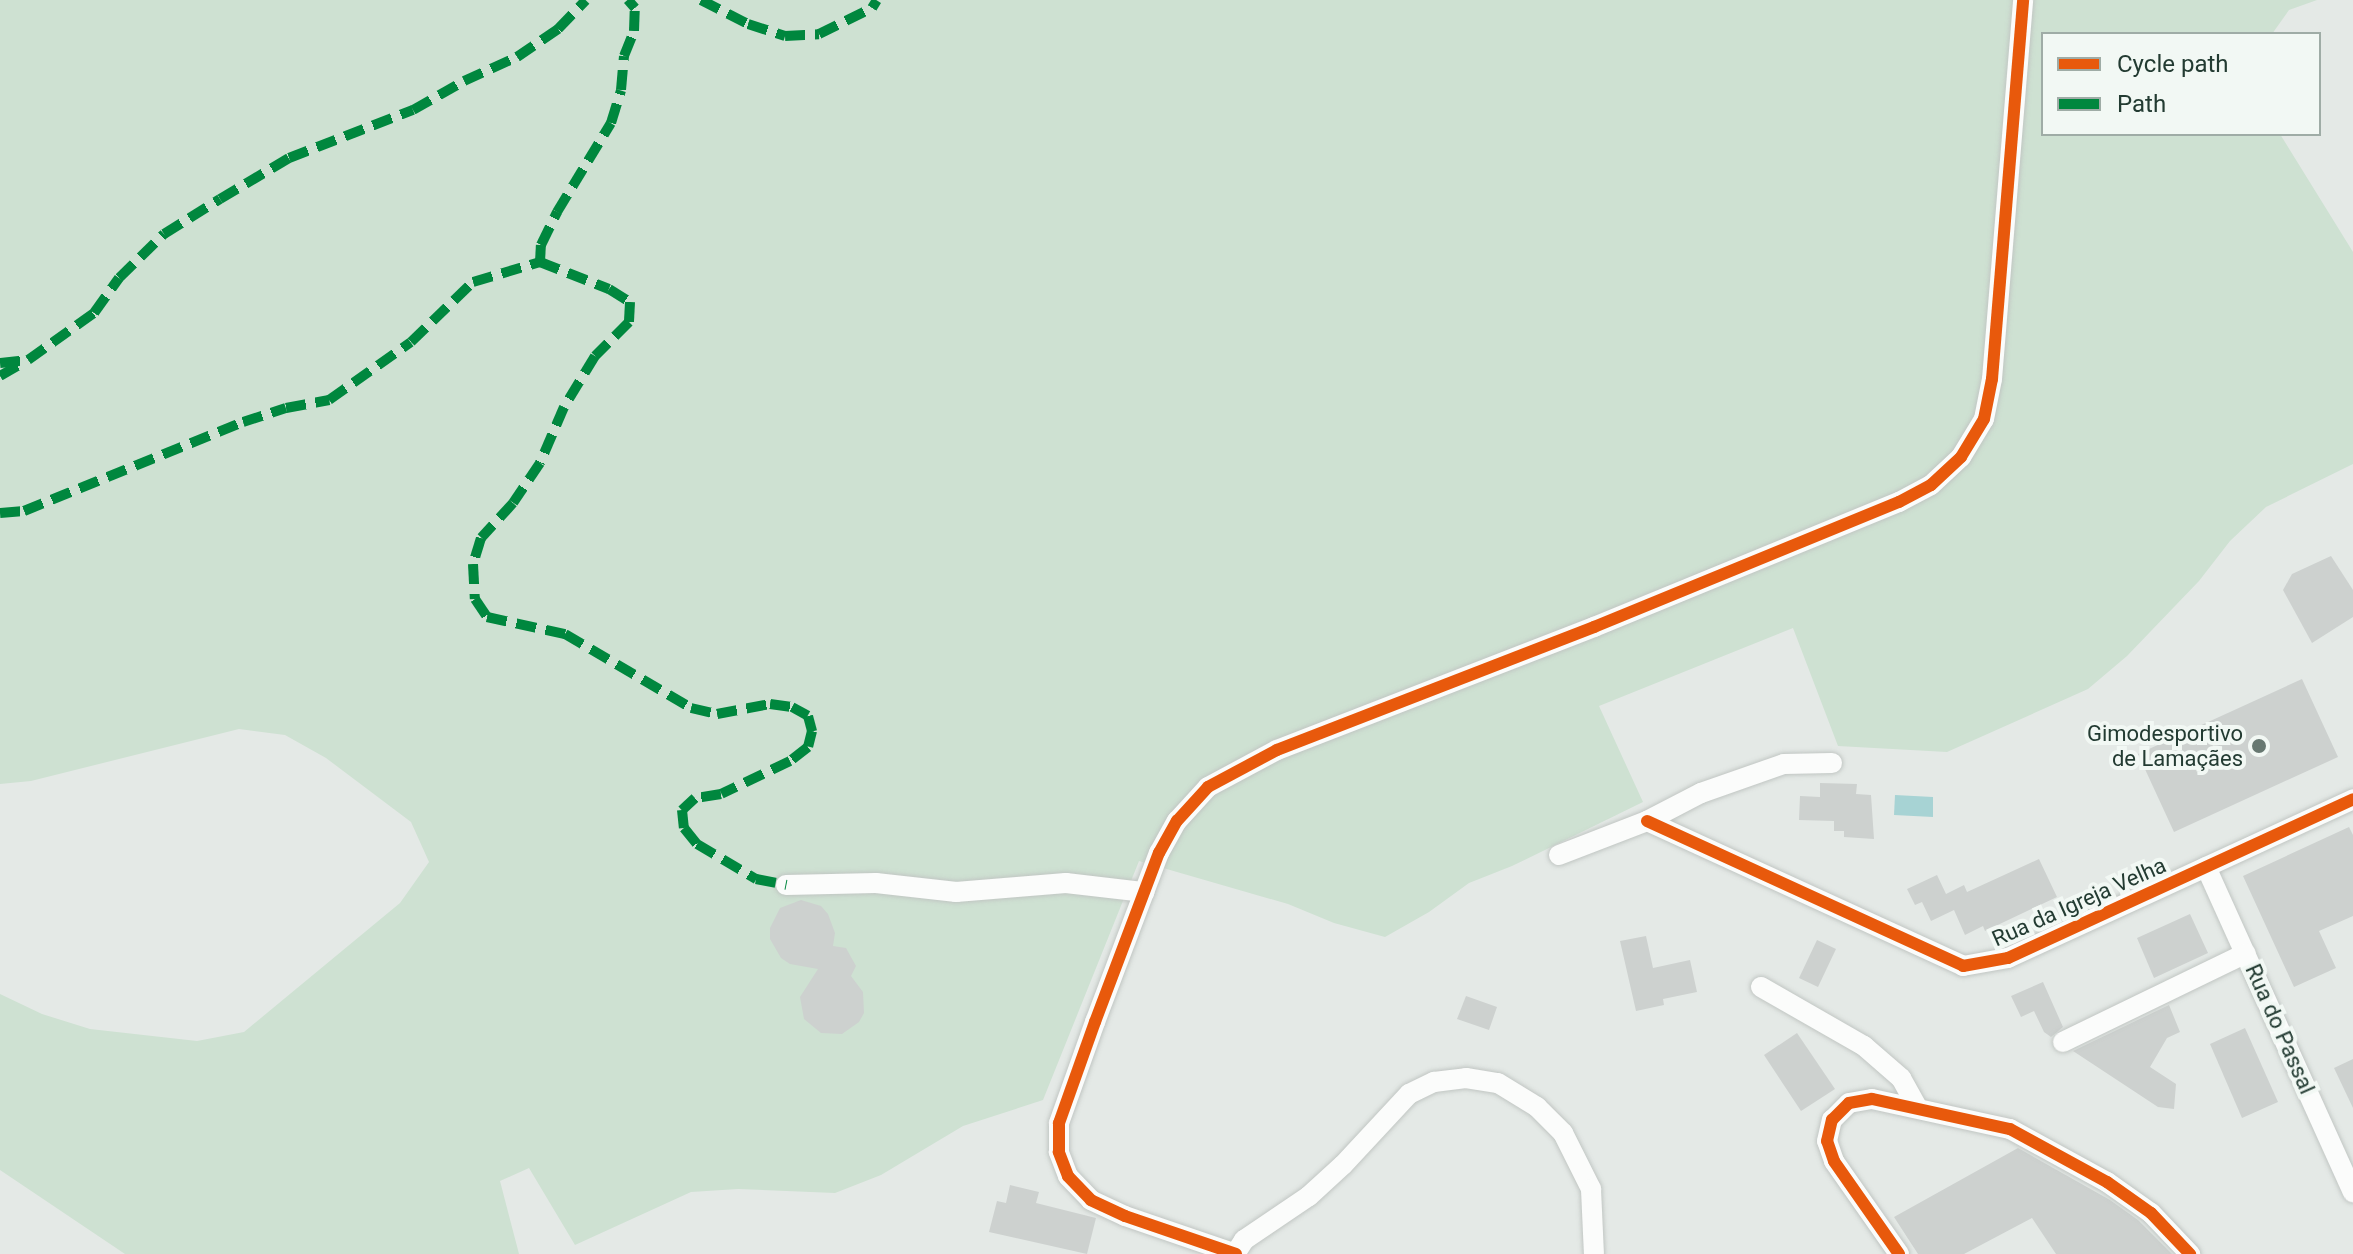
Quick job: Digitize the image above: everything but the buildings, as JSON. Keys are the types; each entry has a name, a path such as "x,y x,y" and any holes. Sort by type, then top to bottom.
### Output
{"street":[{"path":"1594,1254 1591,1189 1563,1133 1537,1107 1498,1083 1466,1078 1434,1082 1409,1094 1343,1165 1309,1196 1244,1240 1236,1254 1125,1216 1091,1200 1068,1176 1059,1152 1059,1123 1144,892 1177,821 1208,787 1277,750 1564,639 1899,502 1931,485 1961,457 1984,419 1992,379 2023,0"},
{"path":"1559,855 1647,821 1701,793 1784,764 1832,763"},
{"name":"Rua da Igreja Velha","path":"1647,821 1963,966 2008,958 2352,799"},
{"name":"Rua do Passal","path":"2206,867 2353,1192"},
{"path":"786,885 876,883 956,892 1066,883 1144,892"},
{"path":"2063,1042 2246,953"},
{"path":"1761,987 1864,1046 1901,1078 1917,1107"},
{"path":"1899,1254 1834,1161 1827,1141 1832,1120 1849,1103 1872,1099 2010,1129 2049,1147 2151,1213 2190,1254"}],"green space":[{"path":"0,0 2317,0 2289,10 2273,32 2041,32 2041,136 2281,136 2353,252 2353,464 2266,507 2230,541 2199,581 2127,656 2088,689 1947,752 1838,746 1793,628 1599,706 1643,802 1512,866 1469,883 1429,912 1385,937 1334,923 1288,904 1139,861 1043,1100 963,1126 881,1175 835,1193 738,1189 691,1192 575,1245 529,1168 500,1181 519,1254 125,1254 0,1170 0,994 42,1014 90,1029 197,1041 244,1032 400,903 429,862 411,822 326,758 285,735 239,729 31,781 0,784"}],"water":[{"path":"1895,795 1933,797 1933,817 1894,815"}],"marked path":[{"path":"0,363 28,360 94,313 119,278 164,234 220,199 289,158 413,110 464,81 517,57 558,29 586,0"},
{"path":"540,262 541,245 557,212 611,123 621,90 624,56 634,31 635,8 628,0"},
{"path":"701,0 748,24 785,36 819,34 872,8 877,0"},
{"path":"0,513 24,511 243,422 286,408 329,400 411,342 473,282 540,262 609,289 630,302 629,322 595,356 564,407 540,463 513,503 481,538 473,564 475,599 487,617 565,634 691,708 717,714 770,704 792,707 808,716 812,731 808,747 790,761 721,794 695,798 682,810 684,828 697,844 756,879 786,885"},
{"path":"0,376 21,364"}],"cycle path":[{"path":"1236,1254 1125,1216 1091,1200 1068,1176 1059,1152 1059,1123 1095,1022 1159,853 1177,821 1208,787 1277,750 1594,627 1899,502 1931,485 1961,457 1984,419 1992,379 2023,0"},
{"path":"1647,821 1963,966 2008,958 2353,799"},
{"path":"1899,1254 1834,1161 1827,1141 1832,1120 1849,1103 1872,1099 2010,1129 2107,1182 2151,1213 2190,1254"}],"place":[{"name":"Gimodesportivo de Lamaçães","path":"2259,746"}]}
